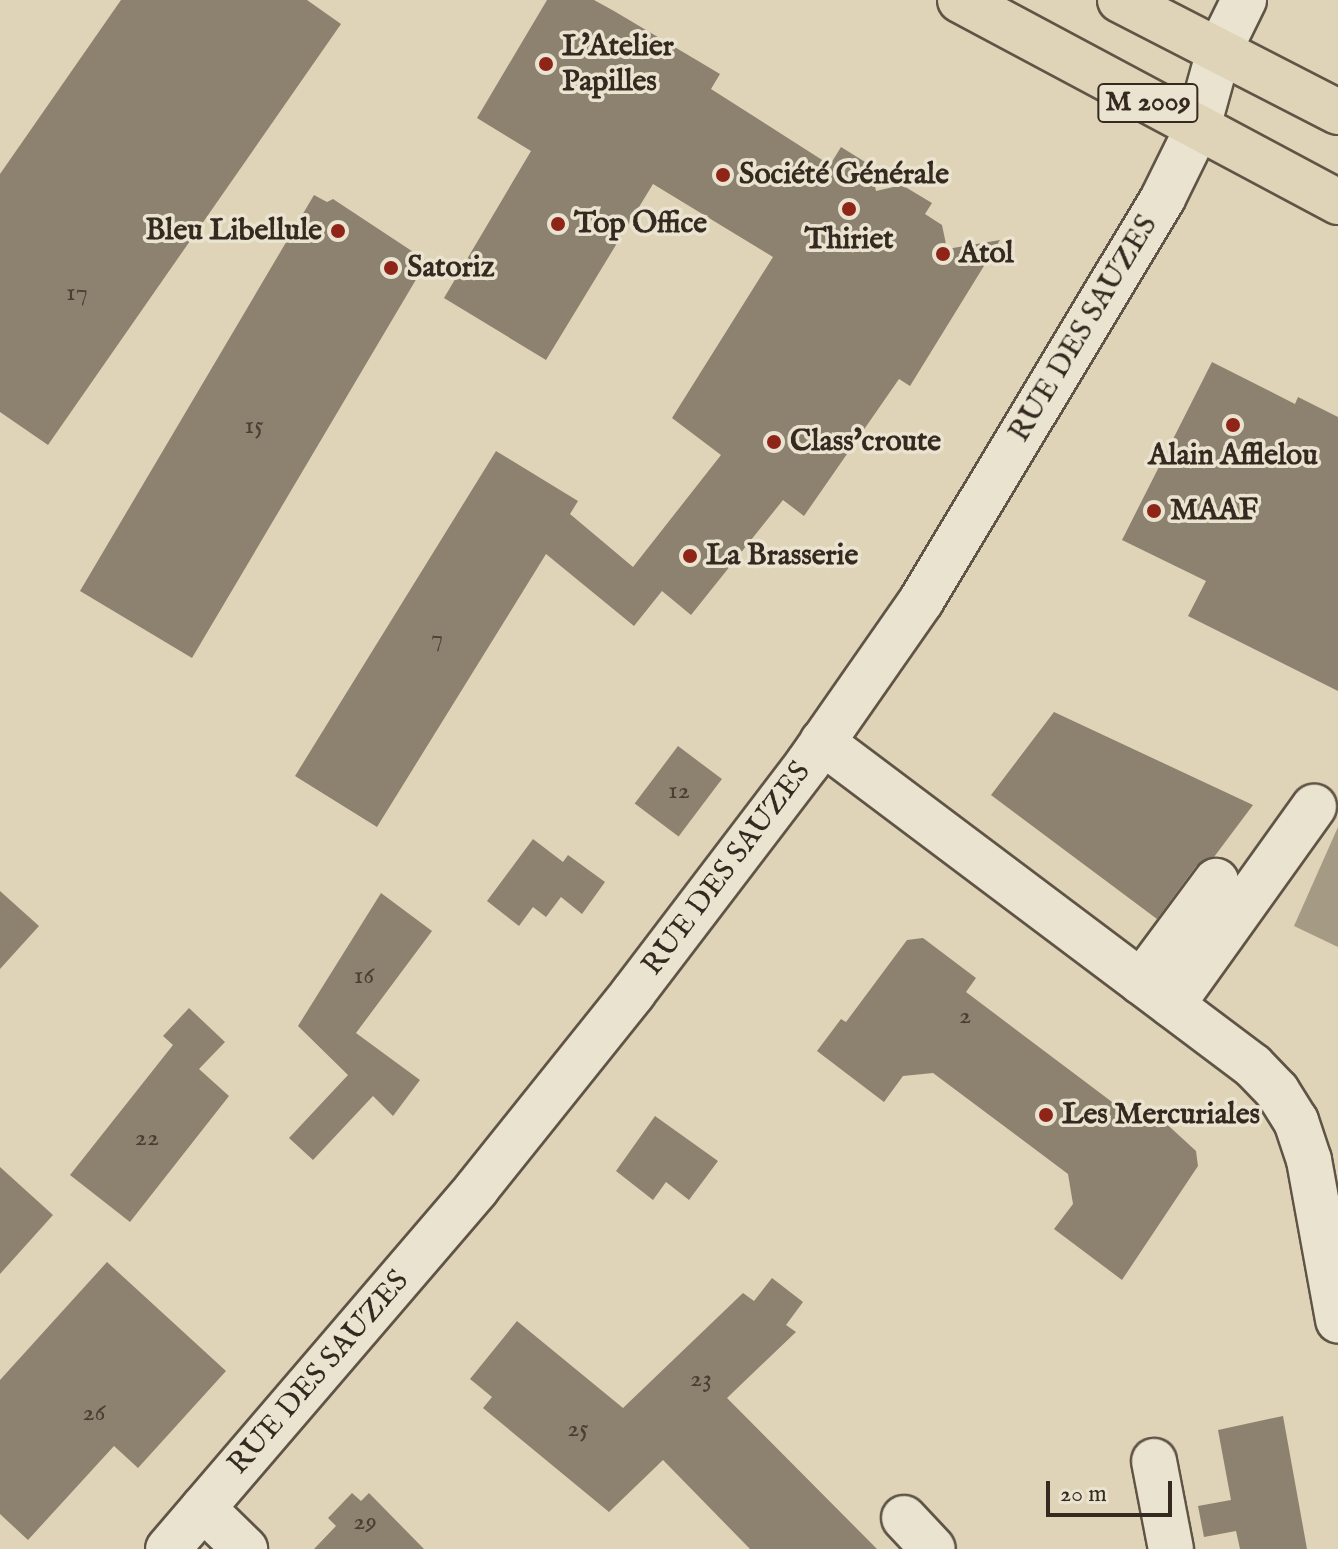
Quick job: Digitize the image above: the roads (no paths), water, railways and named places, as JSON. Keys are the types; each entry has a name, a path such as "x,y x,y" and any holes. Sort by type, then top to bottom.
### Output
{"main road":[{"name":"M 2009","path":"960,0 1338,202"},
{"name":"M 2009","path":"1120,0 1338,112"}],"street":[{"name":"RUE DES SAUZES","path":"168,1549 477,1188 822,742 921,601 1163,198 1198,127 1219,51 1244,0"},
{"path":"822,742 1253,1066 1296,1121 1336,1294"},
{"path":"1156,994 1314,807"},
{"path":"1156,994 1216,881"},
{"path":"1154,1461 1171,1549"},
{"path":"203,1508 245,1549"}],"place":[{"name":"L'Atelier Papilles","path":"546,64"},
{"name":"Société Générale","path":"723,175"},
{"name":"Thiriet","path":"849,209"},
{"name":"Top Office","path":"558,224"},
{"name":"Bleu Libellule","path":"338,231"},
{"name":"Atol","path":"943,254"},
{"name":"Satoriz","path":"391,268"},
{"name":"Alain Afflelou","path":"1233,425"},
{"name":"Class'croute","path":"774,442"},
{"name":"MAAF","path":"1154,511"},
{"name":"La Brasserie","path":"690,556"},
{"name":"Les Mercuriales","path":"1046,1115"}]}
